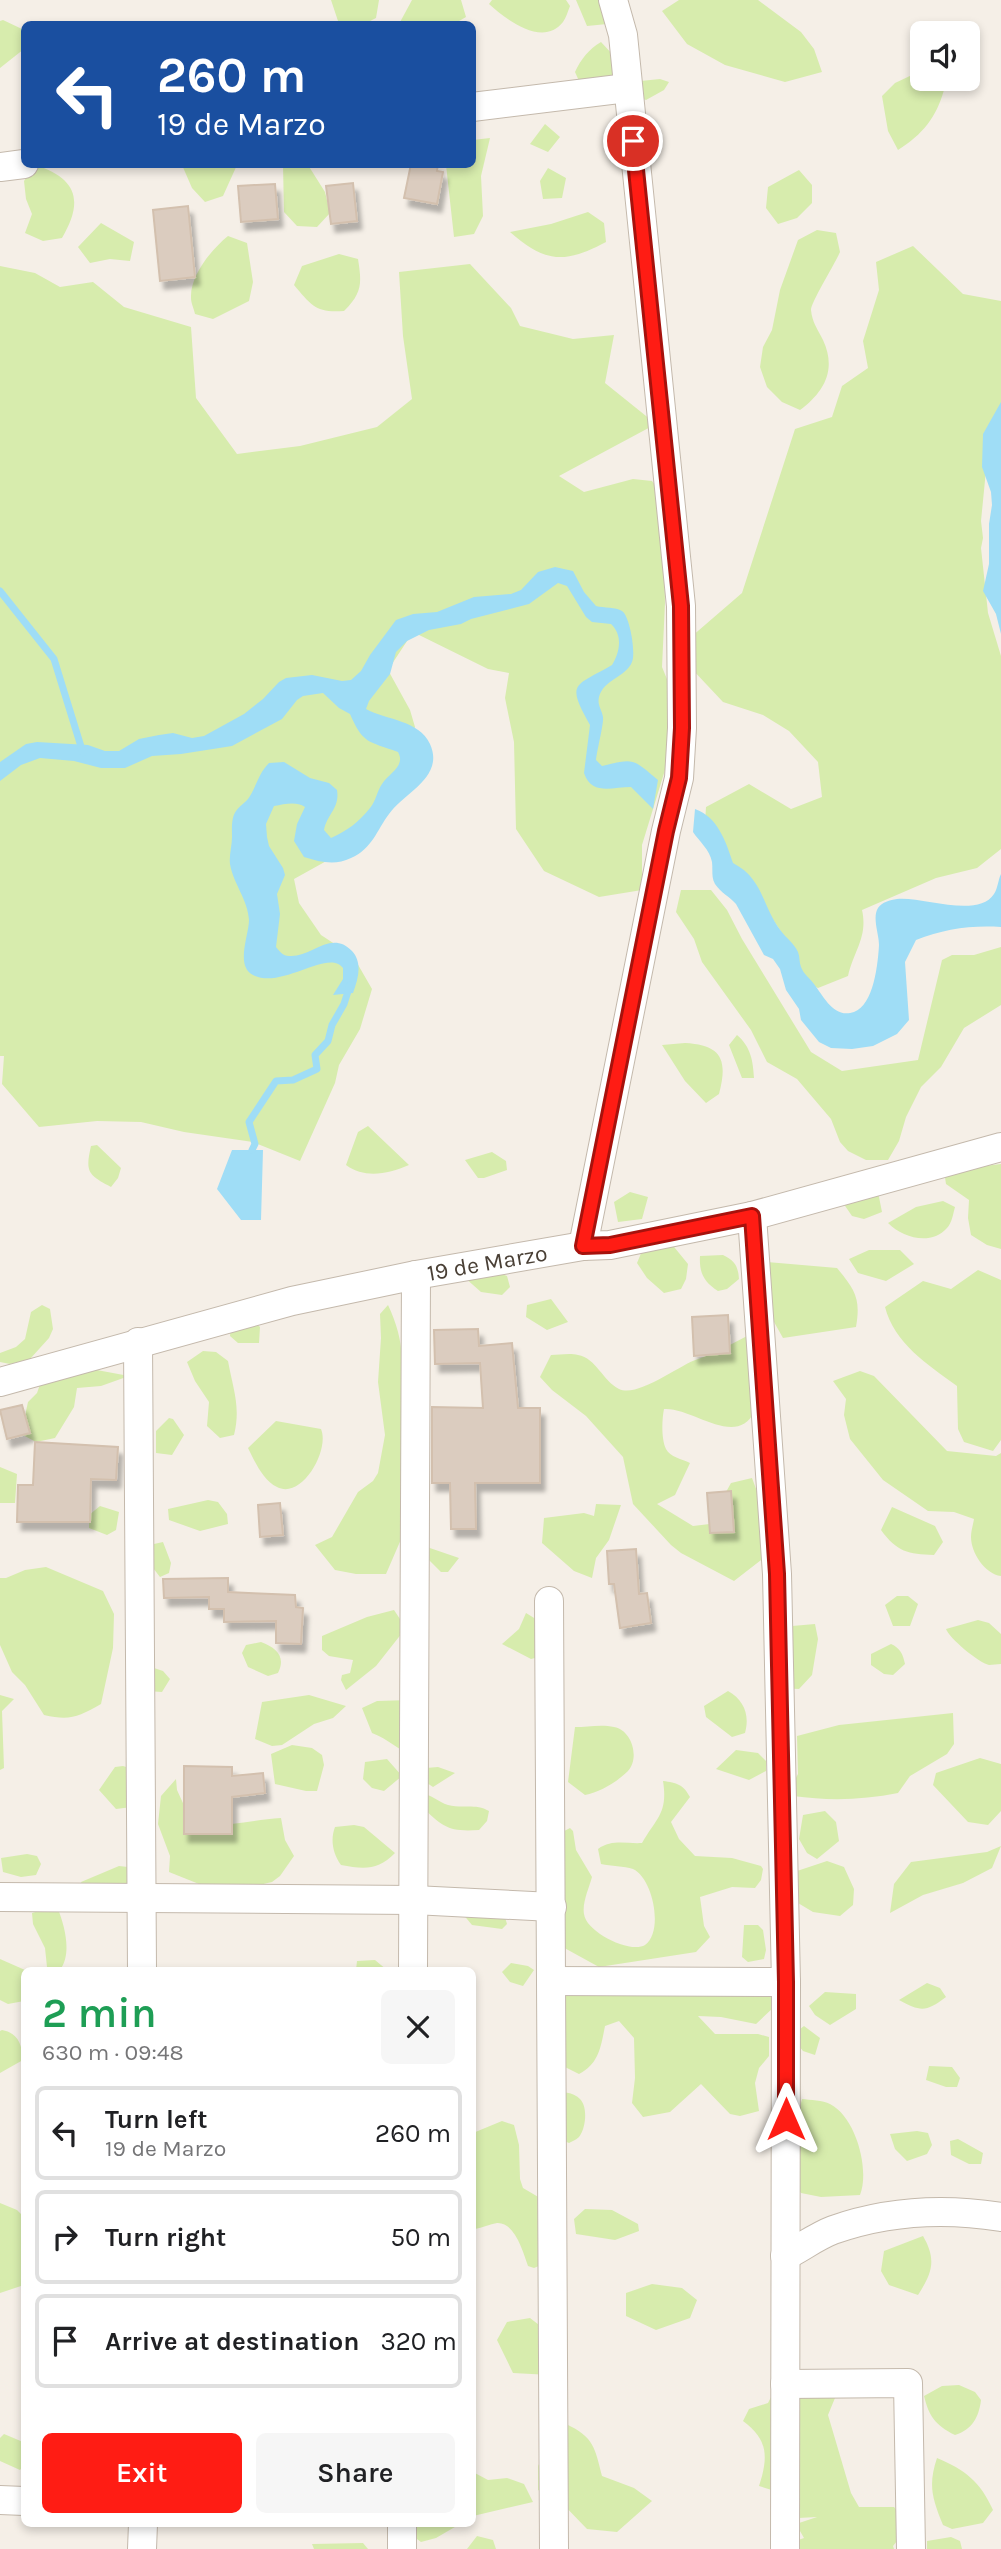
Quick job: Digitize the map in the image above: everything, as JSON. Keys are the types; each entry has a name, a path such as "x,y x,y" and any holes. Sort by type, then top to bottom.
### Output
{"street":[{"path":"583,1246 679,778 682,728 681,606 623,36 613,0"},
{"path":"476,107 627,88"},
{"path":"0,167 21,164"},
{"name":"19 de Marzo","path":"0,1382 292,1301 416,1275 583,1246 610,1245 752,1216 1001,1147"},
{"path":"752,1216 777,1574 786,1982 785,2549"},
{"path":"413,1967 416,1275"},
{"path":"138,1342 142,1967"},
{"path":"549,1601 554,2549"},
{"path":"0,1897 414,1900 552,1907"},
{"path":"552,1982 786,1982"},
{"path":"785,2256 831,2230 900,2213 965,2211 1001,2217"},
{"path":"785,2384 908,2383 911,2549"},
{"path":"0,2500 21,2501"},
{"path":"142,2527 142,2549"},
{"path":"401,2549 402,2527"}],"green space":[{"path":"331,0 379,0 376,18 370,21 338,21"},
{"path":"412,0 461,0 466,17 459,21 401,21"},
{"path":"492,0 566,0 570,6 564,20 555,29 535,32 504,17 489,4"},
{"path":"576,0 624,0 607,24 587,26"},
{"path":"679,0 758,0 801,32 814,49 822,72 785,82 725,65 687,44 662,11"},
{"path":"0,21 21,29 21,51 0,68"},
{"path":"601,42 614,56 614,74 607,81 579,81 575,72 577,67 589,51"},
{"path":"910,76 910,91 944,91 937,109 927,124 915,138 898,150 888,131 882,96 895,83"},
{"path":"660,79 669,82 664,90 646,100 626,92 631,82"},
{"path":"545,124 560,137 548,152 530,144"},
{"path":"490,138 481,176 483,216 474,234 454,237 446,168 476,168 476,140"},
{"path":"33,168 43,168 68,184 74,202 73,213 62,238 43,241 25,233 32,214 26,199 24,181"},
{"path":"183,168 236,168 223,196 205,202 192,188"},
{"path":"283,168 310,168 325,192 330,213 317,227 297,226 284,212"},
{"path":"548,168 566,178 562,198 543,199 540,181"},
{"path":"799,170 812,185 812,203 797,218 778,224 766,208 768,187"},
{"path":"588,212 604,223 606,242 579,254 567,257 545,255 510,232 551,224"},
{"path":"101,223 134,242 130,261 110,259 90,263 78,247"},
{"path":"817,230 836,233 840,252 811,310 827,351 829,361 826,379 816,396 800,410 782,402 767,387 760,367 763,347 772,330 780,290 798,240"},
{"path":"228,236 247,243 253,282 249,301 213,319 195,314 191,298 194,280 209,255"},
{"path":"913,246 963,294 1001,301 1001,411 988,450 981,548 988,613 1001,656 1001,849 977,868 936,878 862,910 862,936 848,976 818,988 809,984 780,930 756,895 735,872 705,823 706,807 749,784 791,809 822,797 818,762 789,731 763,715 723,702 691,668 691,637 742,593 795,429 832,417 842,386 868,368 863,341 879,290 876,262"},
{"path":"339,254 358,259 359,288 344,311 327,311 315,307 294,285 302,266"},
{"path":"470,264 511,308 520,326 573,339 614,335 605,383 656,424 559,476 584,492 633,479 652,481 663,496 665,603 662,667 676,701 680,721 642,845 642,890 599,897 544,871 516,829 514,742 505,698 509,673 488,669 413,632 388,670 410,710 415,727 381,821 330,859 294,879 299,903 321,935 353,956 372,989 360,1029 339,1065 335,1083 300,1161 253,1142 184,1132 141,1122 97,1121 39,1127 2,1084 4,1056 0,1056 0,266 35,273 60,287 93,282 124,307 191,327 196,398 237,454 300,446 377,427 412,399 403,336 399,272"},
{"path":"681,890 711,890 727,910 811,1052 842,1071 918,1060 942,960 952,955 974,955 1001,947 1001,1005 964,1028 941,1067 921,1087 906,1117 899,1141 888,1160 866,1160 848,1151 840,1142 831,1119 797,1079 767,1062 751,1030 702,962 694,939 676,912"},
{"path":"737,1035 750,1055 754,1078 742,1078 729,1045"},
{"path":"685,1043 707,1047 719,1056 722,1063 719,1094 706,1103 685,1081 662,1045"},
{"path":"368,1126 409,1165 393,1171 369,1174 346,1165 358,1132"},
{"path":"97,1145 121,1168 111,1187 90,1172 88,1162 91,1146"},
{"path":"492,1152 506,1161 507,1170 478,1178 465,1160"},
{"path":"1001,1164 1001,1249 987,1245 971,1235 969,1200 946,1184 944,1171"},
{"path":"630,1192 648,1197 642,1219 618,1222 614,1202"},
{"path":"878,1192 882,1212 864,1219 852,1216 841,1200"},
{"path":"943,1201 955,1207 953,1215 947,1228 933,1237 909,1236 888,1223 916,1207"},
{"path":"670,1242 688,1264 686,1279 681,1289 664,1293 647,1278 637,1263 642,1251"},
{"path":"869,1250 900,1250 914,1264 886,1281 858,1273 849,1259"},
{"path":"723,1255 735,1264 739,1279 727,1289 718,1291 703,1276 700,1256"},
{"path":"767,1262 837,1268 848,1282 857,1301 856,1327 783,1338 769,1313"},
{"path":"476,1264 507,1276 510,1287 502,1295 481,1292 464,1277"},
{"path":"978,1270 1001,1280 1001,1440 993,1451 964,1442 958,1429 957,1386 904,1342 889,1320 885,1307 923,1281 951,1289"},
{"path":"551,1299 568,1322 547,1330 526,1317 527,1305"},
{"path":"42,1305 50,1309 53,1329 49,1338 30,1359 10,1364 0,1362 0,1353 16,1347 25,1339 31,1312"},
{"path":"388,1305 397,1329 402,1355 406,1484 402,1537 386,1574 356,1574 335,1570 315,1545 332,1537 358,1492 373,1481 378,1473 385,1435 378,1382 380,1314"},
{"path":"249,1316 260,1327 259,1343 238,1343 230,1336 231,1325"},
{"path":"747,1336 755,1411 747,1422 726,1427 675,1410 664,1409 664,1445 673,1456 690,1463 675,1495 657,1504 693,1526 718,1523 731,1483 752,1478 775,1540 774,1550 734,1581 671,1545 633,1504 623,1457 586,1416 552,1390 540,1377 551,1355 575,1354 590,1360 608,1381 627,1391 647,1385"},
{"path":"203,1351 216,1352 228,1361 236,1407 234,1435 220,1438 207,1426 209,1402 195,1381 187,1362"},
{"path":"46,1367 86,1368 129,1376 101,1386 77,1388 74,1407 55,1438 36,1442 21,1434 28,1402 37,1393"},
{"path":"860,1371 874,1376 947,1451 996,1456 1001,1453 1001,1576 984,1567 976,1556 971,1537 974,1519 954,1512 928,1511 883,1480 850,1439 844,1415 846,1399 833,1381"},
{"path":"169,1418 173,1419 184,1435 172,1455 156,1453 156,1431"},
{"path":"276,1421 321,1429 323,1438 318,1460 312,1471 296,1486 286,1489 277,1487 268,1480 248,1448"},
{"path":"0,1467 17,1474 15,1503 0,1503"},
{"path":"208,1500 218,1502 227,1514 228,1524 200,1531 169,1520 168,1509"},
{"path":"596,1504 621,1505 609,1540 596,1558 592,1578 574,1571 542,1543 544,1518 584,1513 594,1516"},
{"path":"100,1506 119,1512 116,1530 107,1535 89,1528 89,1515"},
{"path":"892,1507 935,1526 943,1542 934,1555 917,1554 892,1543 881,1530"},
{"path":"163,1542 171,1563 169,1573 160,1577 143,1555 154,1544"},
{"path":"424,1546 459,1558 448,1572 441,1572 427,1558"},
{"path":"46,1567 103,1591 114,1614 113,1648 101,1704 74,1717 44,1715 25,1685 12,1672 0,1645 0,1578"},
{"path":"897,1596 908,1596 918,1604 910,1626 893,1626 885,1605"},
{"path":"394,1610 406,1628 376,1666 346,1690 341,1680 342,1675 350,1673 353,1660 329,1656 322,1650 322,1636 367,1617"},
{"path":"526,1613 539,1621 543,1656 531,1659 502,1644 519,1629"},
{"path":"978,1620 989,1623 1001,1634 1001,1664 989,1665 978,1660 958,1644 946,1629"},
{"path":"815,1624 818,1639 812,1675 799,1689 781,1688 792,1626"},
{"path":"261,1642 272,1647 278,1654 281,1662 278,1673 268,1676 248,1667 242,1653 246,1645"},
{"path":"891,1644 901,1652 905,1664 893,1675 884,1674 871,1665 871,1654"},
{"path":"151,1667 163,1671 170,1679 162,1692 146,1691"},
{"path":"728,1691 742,1703 747,1720 745,1733 732,1737 706,1717 704,1706"},
{"path":"0,1695 14,1699 2,1711 4,1768 0,1770"},
{"path":"309,1695 346,1706 333,1718 314,1724 282,1745 272,1746 255,1739 262,1702"},
{"path":"410,1700 414,1757 372,1733 362,1708 377,1701"},
{"path":"953,1713 954,1744 947,1754 910,1776 898,1793 820,1799 793,1796 789,1791 798,1774 797,1736 839,1725"},
{"path":"609,1726 620,1729 632,1745 632,1766 608,1786 585,1795 568,1782 575,1727"},
{"path":"292,1745 312,1748 322,1755 324,1765 317,1791 275,1784 271,1754"},
{"path":"736,1750 758,1753 766,1761 766,1771 749,1780 716,1769"},
{"path":"980,1758 1001,1764 1001,1811 988,1825 968,1822 933,1785 936,1773"},
{"path":"387,1759 402,1776 384,1791 372,1788 363,1779 365,1762"},
{"path":"115,1767 133,1769 132,1807 116,1809 99,1790"},
{"path":"438,1767 455,1773 433,1787 421,1779 426,1768"},
{"path":"176,1779 177,1790 193,1825 226,1825 281,1818 285,1840 294,1856 280,1876 272,1882 234,1891 209,1888 169,1872 170,1856 158,1824 161,1796"},
{"path":"663,1781 679,1785 690,1797 671,1822 679,1839 695,1856 732,1858 761,1866 761,1880 755,1888 732,1887 700,1897 704,1926 710,1937 696,1952 599,1967 559,1945 549,1839 570,1828 573,1831 576,1850 592,1877 584,1914 592,1928 620,1944 638,1947 645,1945 651,1938 655,1918 651,1894 646,1883 633,1869 601,1864 598,1849 614,1843 642,1843 663,1808"},
{"path":"421,1794 448,1805 489,1811 487,1821 479,1830 447,1827 421,1806"},
{"path":"825,1811 836,1822 839,1841 817,1859 807,1853 799,1839 803,1815"},
{"path":"335,1827 364,1827 395,1853 376,1866 341,1865 333,1847"},
{"path":"1001,1846 992,1868 963,1883 923,1895 890,1913 894,1884 911,1862 987,1852"},
{"path":"27,1854 37,1856 41,1864 36,1875 21,1877 3,1872 1,1858"},
{"path":"827,1861 844,1867 854,1889 853,1905 840,1916 813,1912 788,1897 788,1874"},
{"path":"119,1866 128,1867 144,1882 86,1899 81,1882"},
{"path":"52,1907 58,1909 66,1940 66,1956 62,1967 47,1967 45,1948 33,1924 32,1913"},
{"path":"462,1913 504,1914 507,1924 502,1929 472,1925"},
{"path":"744,1925 758,1925 763,1930 766,1950 764,1959 748,1962 742,1957"},
{"path":"0,1959 21,1968 21,2002 8,2004 0,2000"},
{"path":"375,1960 383,1967 356,1967 357,1961"},
{"path":"511,1963 534,1970 523,1986 510,1982 502,1972"},
{"path":"769,1972 774,2007 756,2024 721,2017 698,2016 715,2034 758,2034 769,2037 769,2056 759,2068 755,2083 759,2111 740,2116 730,2114 701,2084 670,2112 643,2117 632,2103 635,2078 634,2038 619,2021 605,2026 598,2054 586,2070 579,2074 565,2067 546,1996"},
{"path":"927,1983 940,1988 946,1997 923,2009 899,2000"},
{"path":"825,1992 856,1994 856,2009 830,2025 815,2015 809,2006"},
{"path":"804,2026 820,2038 815,2055 803,2051 791,2036"},
{"path":"0,2031 12,2034 18,2040 21,2061 0,2073"},
{"path":"929,2066 952,2067 960,2078 957,2087 946,2087 926,2080"},
{"path":"552,2090 574,2095 583,2103 583,2128 578,2138 569,2143 552,2136"},
{"path":"802,2099 830,2104 847,2120 859,2145 862,2159 863,2184 860,2195 821,2197 801,2193 778,2163 795,2127"},
{"path":"502,2121 514,2125 519,2145 520,2179 523,2188 540,2198 551,2261 534,2268 528,2266 513,2232 503,2224 476,2229 476,2132"},
{"path":"917,2131 928,2133 932,2145 927,2154 907,2161 895,2149 890,2134"},
{"path":"958,2139 983,2153 981,2164 969,2164 951,2155 950,2141"},
{"path":"0,2203 21,2214 21,2286 0,2293"},
{"path":"585,2209 612,2210 638,2224 639,2231 615,2240 576,2234 574,2219"},
{"path":"923,2236 930,2252 931,2266 918,2295 889,2285 881,2271 884,2251"},
{"path":"652,2284 682,2288 697,2300 690,2318 656,2330 626,2316 626,2293"},
{"path":"530,2318 543,2328 550,2375 513,2373 497,2340 507,2322"},
{"path":"827,2382 835,2398 828,2415 851,2493 859,2507 894,2507 903,2517 906,2530 893,2546 894,2549 781,2549 781,2546 804,2538 796,2524 817,2517 779,2519 781,2493 759,2486 764,2467 764,2450 758,2435 743,2421 749,2409 768,2403 775,2389"},
{"path":"959,2385 975,2392 981,2400 974,2422 955,2435 942,2428 934,2419 924,2396 942,2386"},
{"path":"566,2424 592,2444 602,2476 634,2488 652,2501 617,2532 587,2529 558,2499 538,2490 538,2466 556,2430"},
{"path":"4,2434 21,2441 20,2470 0,2461 0,2438"},
{"path":"937,2458 964,2472 983,2491 993,2510 983,2523 952,2529 943,2525 932,2492"},
{"path":"476,2474 488,2480 507,2478 524,2484 533,2502 476,2515"},
{"path":"407,2527 455,2527 436,2538 421,2542 406,2531"},
{"path":"477,2536 493,2540 496,2549 467,2549"},
{"path":"951,2537 960,2541 962,2549 927,2549 927,2541"},
{"path":"363,2543 368,2549 314,2549 312,2544"}],"water":[{"path":"1001,402 1001,634 996,614 983,591 989,564 992,505 991,492 982,467 983,434"},
{"path":"555,567 573,571 584,592 596,606 622,611 628,620 633,658 629,667 605,686 599,697 603,720 596,760 602,766 633,762 658,780 653,809 631,787 597,788 584,773 590,725 576,693 582,682 612,665 617,655 619,638 611,624 592,622 586,617 567,586 558,583 529,604 461,624 429,630 407,641 396,652 390,674 366,709 410,725 425,736 433,756 428,775 389,814 364,850 339,862 304,857 294,841 297,824 305,807 302,805 274,806 266,824 269,846 285,875 277,894 280,914 276,947 289,956 329,943 344,945 358,961 358,977 353,993 333,995 343,979 343,968 336,963 316,965 277,977 265,978 248,971 244,950 248,913 230,864 234,814 249,798 269,763 284,762 310,778 329,783 337,790 337,802 324,830 331,838 352,826 366,813 382,784 398,765 398,752 368,740 359,731 350,714 323,693 303,696 282,719 232,746 152,756 125,768 101,768 74,761 40,758 21,765 0,781 0,762 26,744 37,742 88,745 105,751 119,751 139,739 159,735 173,733 192,738 204,736 244,714 286,678 312,675 342,681 351,680 361,671 396,620 413,614 437,612 474,597 511,594 521,590 538,572"},
{"path":"695,809 715,824 733,863 757,885 775,922 799,954 804,972 835,1010 854,1012 866,1001 876,972 879,945 876,912 884,903 894,899 907,899 948,905 975,905 994,894 1001,874 1001,927 958,929 916,940 905,962 909,1020 897,1034 873,1046 831,1048 819,1042 801,1020 799,1009 786,990 780,969 773,959 764,955 736,904 715,884 711,858 693,832"},
{"path":"232,1150 263,1150 261,1220 241,1220 217,1189"}],"building":[{"path":"410,168 437,168 437,171 443,172 437,204 404,198"},
{"path":"353,183 357,221 331,224 326,186"},
{"path":"275,184 278,219 241,222 238,186"},
{"path":"188,206 195,277 160,281 153,210"},
{"path":"728,1315 730,1353 694,1356 692,1317"},
{"path":"478,1329 479,1346 512,1343 518,1408 540,1408 540,1483 475,1483 476,1529 451,1529 450,1483 432,1483 432,1407 483,1408 480,1363 435,1364 434,1330"},
{"path":"22,1405 30,1433 7,1439 0,1410"},
{"path":"35,1442 118,1447 116,1480 91,1479 90,1522 17,1522 18,1485 33,1485"},
{"path":"731,1491 734,1532 710,1533 707,1493"},
{"path":"280,1503 283,1535 260,1537 258,1505"},
{"path":"636,1549 639,1594 647,1593 651,1623 620,1628 614,1584 609,1584 607,1551"},
{"path":"228,1578 228,1592 295,1595 296,1607 303,1608 301,1644 276,1643 276,1621 224,1622 224,1609 209,1609 209,1597 164,1598 163,1579"},
{"path":"184,1766 232,1767 232,1776 263,1773 265,1793 232,1797 232,1834 184,1834"}],"waterway":[{"path":"0,591 54,659 83,753"},
{"path":"252,1150 255,1144 249,1122 276,1081 293,1080 317,1069 315,1055 328,1041 332,1025 344,1004 350,985"}],"route":[{"path":"633,141 681,606 682,728 679,778 583,1246 610,1245 752,1216 777,1574 786,1982 786,2119"}]}
